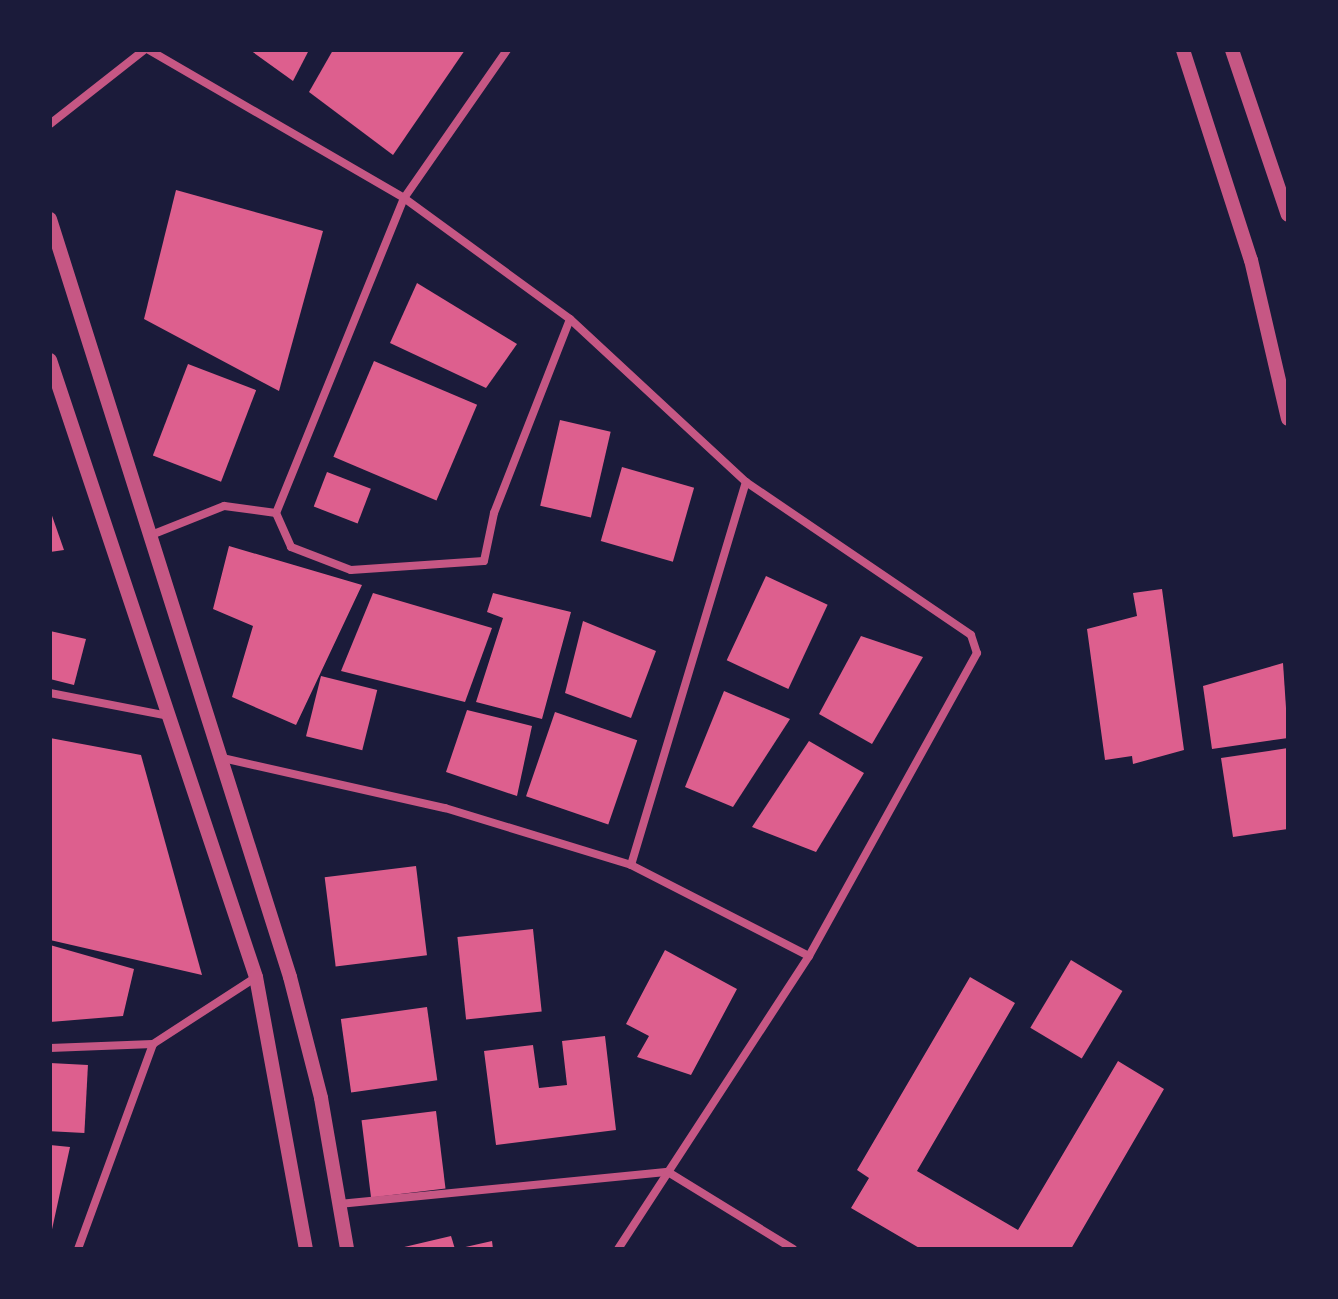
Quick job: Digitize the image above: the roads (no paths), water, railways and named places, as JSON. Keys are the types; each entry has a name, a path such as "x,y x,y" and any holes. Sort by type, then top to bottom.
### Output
{"street":[{"path":"50,124 147,50 404,198 570,319 746,482 971,635 977,653 809,956 618,1249"},
{"path":"507,50 404,198 276,513 291,547 351,570 484,561 494,513 570,319"},
{"path":"1183,50 1251,260 1288,419"},
{"path":"1232,50 1288,215"},
{"path":"50,219 151,535 216,757 290,977 347,1249"},
{"path":"50,360 163,715 256,977 306,1249"},
{"path":"631,865 746,482"},
{"path":"151,535 224,506 276,513"},
{"path":"50,693 163,715"},
{"path":"216,757 445,808 631,865 809,956"},
{"path":"50,1048 153,1044 256,977"},
{"path":"78,1249 153,1044"},
{"path":"339,1204 668,1172 793,1249"}]}
